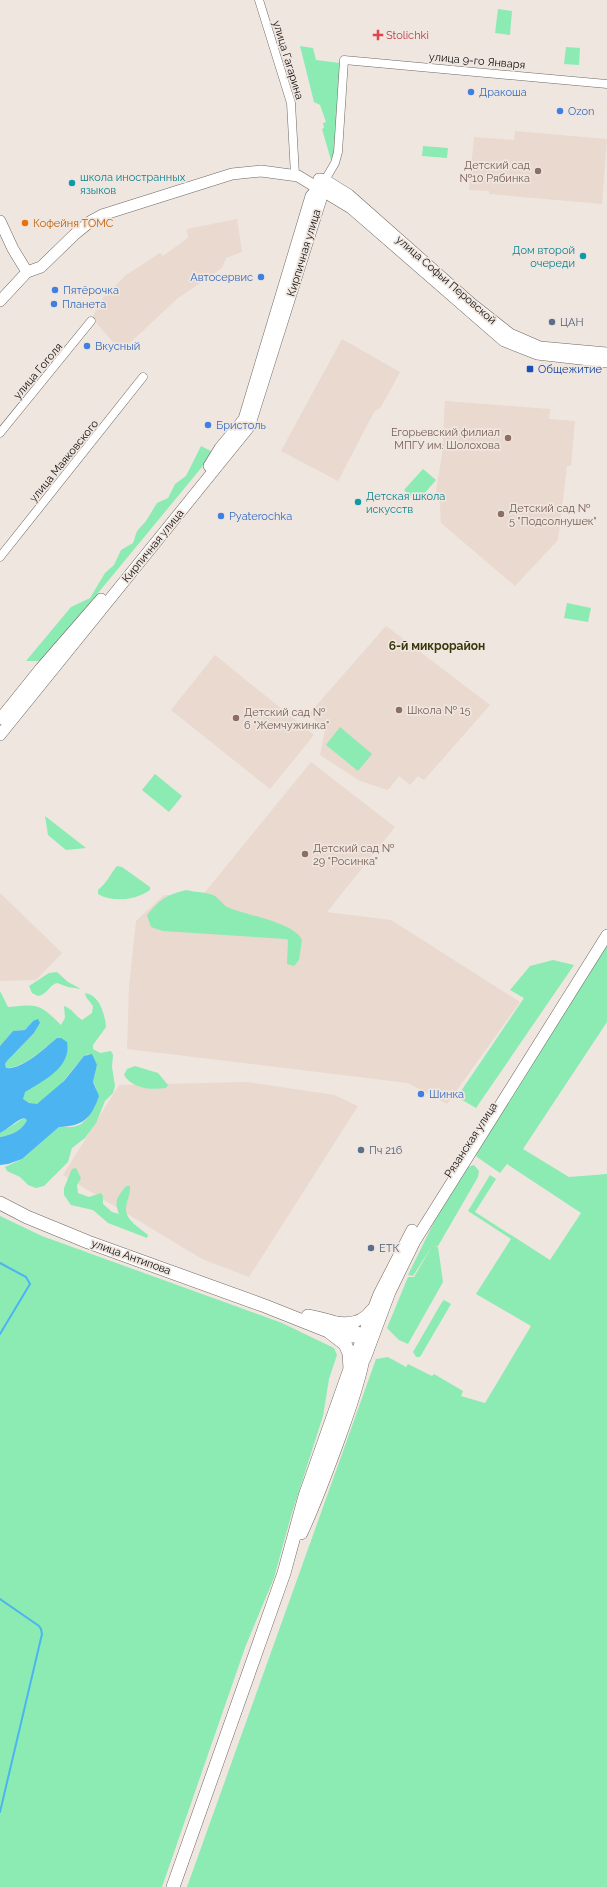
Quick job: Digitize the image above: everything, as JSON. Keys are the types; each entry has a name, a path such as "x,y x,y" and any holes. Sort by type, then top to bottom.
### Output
{"main road":[{"name":"улица Антипова","path":"0,1203 27,1217 88,1242 265,1306 330,1326 346,1327 362,1338"},
{"name":"улица Антипова","path":"330,1326 345,1344 355,1372"},
{"path":"174,1887 286,1566 318,1498 355,1372 365,1347 362,1338"}],"street":[{"name":"улица Гагарина","path":"259,0 291,103 297,175"},
{"name":"улица 9-го Января","path":"322,184 335,163 338,152 344,60 607,84"},
{"path":"0,301 27,272 41,267 86,224 108,212 232,174 261,171 297,175 322,184"},
{"name":"улица Софьи Перовской","path":"322,184 349,195 472,304 510,334 540,347 607,353"},
{"name":"улица Софьи Перовской","path":"322,184 504,341 537,354 607,362"},
{"name":"Кирпичная улица","path":"0,720 41,668 129,566 214,460 220,448 242,423 311,196 322,184"},
{"name":"Кирпичная улица","path":"0,735 249,427 321,199 322,184"},
{"path":"0,221 13,249 27,272"},
{"name":"улица Гоголя","path":"0,433 91,322"},
{"name":"улица Маяковского","path":"0,557 143,378"},
{"name":"Рязанская улица","path":"355,1372 376,1329 390,1292 415,1241 607,935"},
{"name":"Рязанская улица","path":"362,1338 373,1307 391,1268 420,1217 598,951"},
{"path":"330,1326 354,1322 368,1314 373,1307"},
{"path":"362,1338 369,1336 376,1329"}],"shaded area":[{"name":"Детский сад №10 Рябинка","path":"515,131 607,139 602,204 489,194 489,191 469,190 474,137 514,140"},
{"path":"237,219 242,252 226,258 222,268 178,298 121,351 92,318 103,298 126,275 160,253 163,256 188,238 187,229"},
{"path":"342,339 400,372 381,407 374,412 338,481 281,451"},
{"name":"Детский сад № 5 \"Подсолнушек\"","path":"445,401 550,409 549,419 575,421 571,466 567,466 558,540 515,586 441,523 440,504 436,490 442,455"},
{"name":"Школа № 15","path":"386,626 490,705 424,780 418,776 410,785 399,776 388,790 360,781 320,755 325,730 309,714"},
{"name":"Детский сад № 6 \"Жемчужинка\"","path":"215,655 314,735 270,789 171,710"},
{"path":"311,762 395,827 327,912 391,920 520,1002 447,1104 408,1083 127,1049 129,987 136,921 164,895 202,896"},
{"path":"0,893 62,953 36,980 0,981"},
{"path":"247,1082 334,1095 358,1106 249,1277 202,1259 63,1175 119,1085"}],"green space":[{"path":"498,9 512,11 510,35 495,33"},
{"path":"300,46 313,48 316,60 340,63 335,152 331,160 322,129 324,128 323,123 326,122 320,105 314,102"},
{"path":"566,47 580,48 579,65 564,64"},
{"path":"423,146 448,148 447,158 422,156"},
{"path":"201,446 211,451 211,456 42,661 26,661 71,607 90,598 105,573 114,565 121,550 133,543 137,531 146,521 157,503 168,498 175,484 186,476"},
{"path":"423,469 436,480 417,502 404,490"},
{"path":"567,603 591,608 588,622 564,618"},
{"path":"340,727 372,754 358,771 326,745"},
{"path":"155,774 182,796 169,812 142,790"},
{"path":"45,816 86,848 66,850 48,835"},
{"path":"117,866 122,867 150,887 150,890 138,896 124,899 110,899 98,894 98,890"},
{"path":"186,890 213,895 227,907 289,928 302,940 299,960 294,966 287,964 288,940 286,939 163,931 151,927 147,915 156,905 168,896"},
{"path":"607,945 607,1022 523,1149 569,1177 607,1174 607,1887 187,1887 376,1359 388,1357 406,1367 408,1364 432,1376 434,1374 463,1391 461,1396 485,1403 531,1326 476,1294 511,1239 468,1211 490,1175 496,1179 475,1212 550,1260 581,1213 507,1164 500,1173 477,1157 474,1149"},
{"path":"553,960 574,965 476,1108 457,1097 524,998 510,990 530,966"},
{"path":"57,972 68,982 81,989 68,987 57,983 41,995 38,996 32,993 29,986 49,973"},
{"path":"0,991 8,1007 26,1005 38,1007 48,1012 61,1025 65,1018 64,1006 70,1009 82,1020 92,1013 93,1006 86,997 85,993 94,997 98,1001 103,1011 106,1027 93,1045 93,1049 100,1053 111,1051 113,1055 112,1067 115,1086 113,1093 105,1101 96,1123 85,1138 72,1148 68,1162 44,1186 36,1188 28,1185 20,1177 7,1171 5,1167 22,1159 59,1127 76,1126 86,1120 93,1110 97,1098 96,1087 93,1082 97,1065 88,1054 57,1089 43,1101 33,1104 23,1099 22,1095 57,1038 26,1062 6,1068 5,1064 7,1061 34,1033 40,1023 33,1021 25,1030 13,1031 0,1046"},
{"path":"135,1066 158,1073 168,1085 166,1088 154,1089 137,1086 128,1080 124,1075 127,1069"},
{"path":"24,1118 27,1120 19,1130 12,1134 0,1137 0,1133"},
{"path":"474,1165 479,1171 478,1177 438,1246 435,1246 438,1247 443,1282 408,1344 399,1340 387,1328 408,1277 414,1277 432,1246 413,1276 408,1275 438,1214 468,1167"},
{"path":"76,1168 81,1178 77,1185 78,1193 89,1197 101,1193 103,1196 103,1204 112,1212 119,1214 117,1199 126,1186 130,1186 126,1212 130,1220 148,1235 147,1238 108,1223 93,1210 71,1205 64,1195 64,1188 72,1169"},
{"path":"0,1216 42,1236 282,1323 334,1348 337,1355 329,1379 323,1416 291,1516 274,1578 246,1645 162,1887 0,1887"},
{"path":"444,1300 451,1304 420,1357 416,1357 413,1352"}],"water":[{"path":"38,1019 40,1023 34,1033 7,1061 5,1064 6,1068 19,1066 26,1062 57,1038 61,1038 67,1042 67,1051 61,1066 48,1078 25,1092 23,1099 29,1103 37,1104 64,1081 84,1056 92,1054 97,1065 93,1082 99,1096 93,1110 85,1120 74,1125 59,1127 22,1159 0,1165 0,1137 16,1132 25,1124 27,1120 24,1118 21,1119 0,1133 0,1046 13,1031 25,1030 33,1021"}],"waterway":[{"path":"0,1263 26,1277 30,1284 0,1334"},
{"path":"0,1599 39,1626 42,1634 0,1812"}],"place":[{"name":"Stolichki","path":"378,35"},
{"name":"Дракоша","path":"471,92"},
{"name":"Ozon","path":"560,111"},
{"name":"Детский сад №10 Рябинка","path":"538,171"},
{"name":"школа иностранных языков","path":"72,183"},
{"name":"Кофейня ТОМС","path":"25,223"},
{"name":"Дом второй очереди","path":"583,256"},
{"name":"Автосервис","path":"261,277"},
{"name":"Пятёрочка","path":"55,290"},
{"name":"Планета","path":"54,304"},
{"name":"ЦАН","path":"552,322"},
{"name":"Вкусный","path":"87,346"},
{"name":"Общежитие","path":"530,369"},
{"name":"Бристоль","path":"208,425"},
{"name":"Егорьевский филиал МПГУ им. Шолохова","path":"508,438"},
{"name":"Детская школа искусств","path":"358,502"},
{"name":"Детский сад № 5 \"Подсолнушек\"","path":"501,514"},
{"name":"Pyaterochka","path":"221,516"},
{"name":"Школа № 15","path":"399,710"},
{"name":"Детский сад № 6 \"Жемчужинка\"","path":"236,718"},
{"name":"Детский сад № 29 \"Росинка\"","path":"305,854"},
{"name":"Шинка","path":"421,1094"},
{"name":"Пч 216","path":"361,1150"},
{"name":"ЕТК","path":"371,1248"}],"district":[{"name":"6-й микрорайон","path":"437,646"}]}
